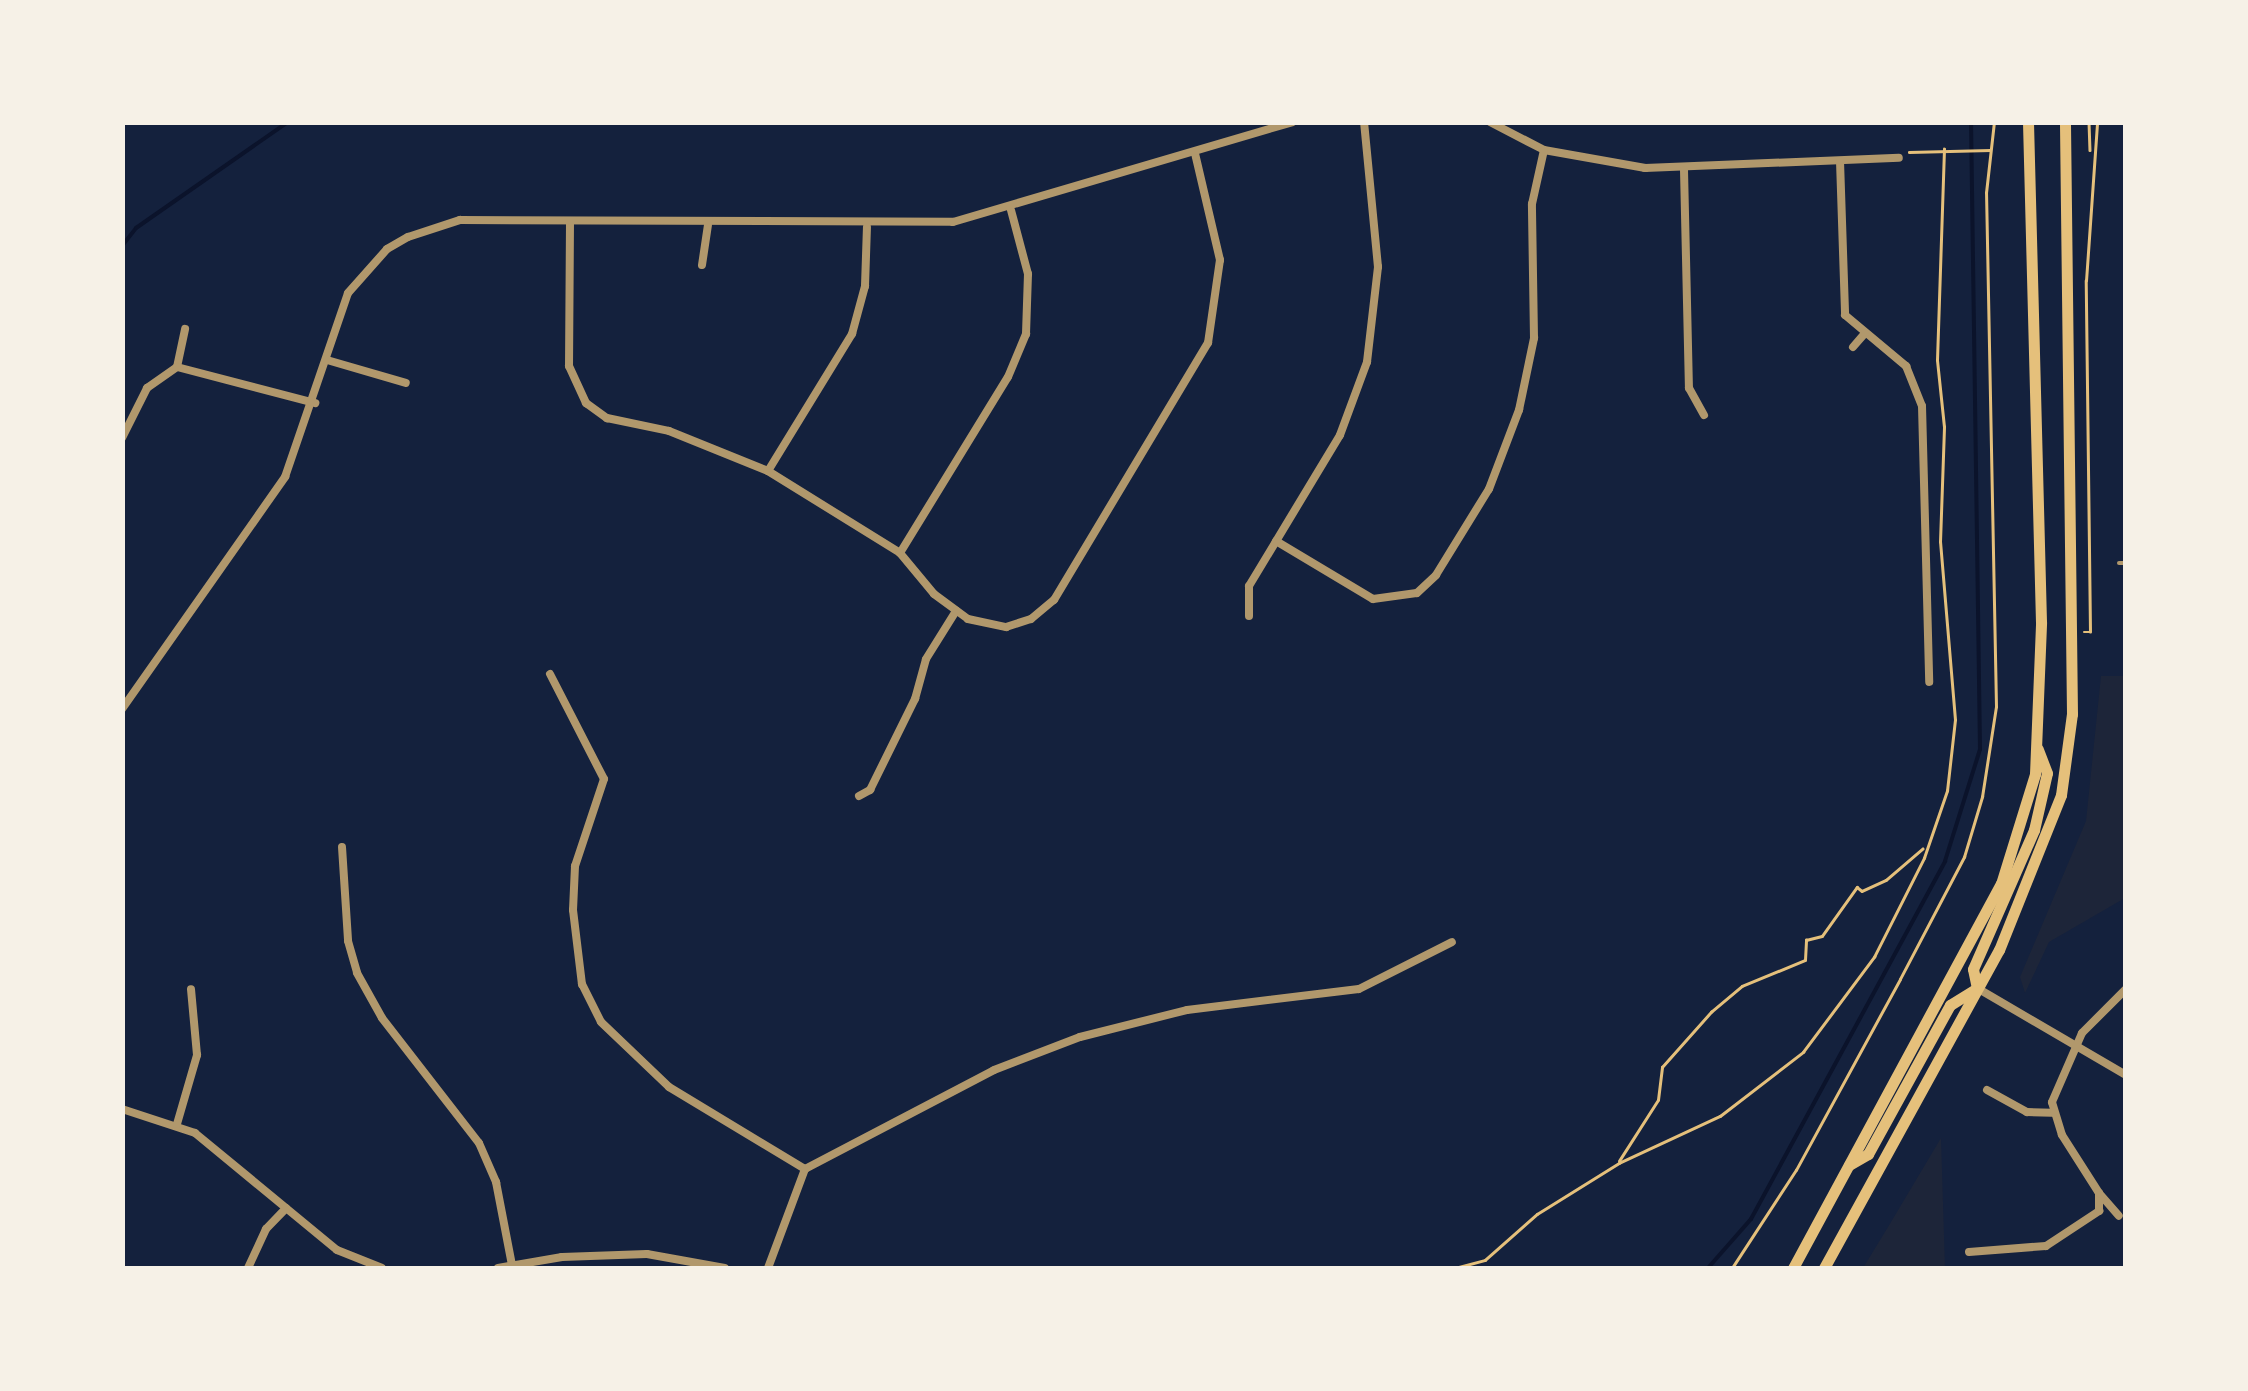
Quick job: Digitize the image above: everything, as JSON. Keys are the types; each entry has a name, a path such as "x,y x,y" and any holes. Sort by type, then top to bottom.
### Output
{"main road":[{"path":"1792,1268 2000,884 2028,803 2038,747 2041,622 2028,122"},
{"path":"1824,1268 2034,875 2061,795 2072,632 2065,122"},
{"path":"1977,988 1973,969 2034,830 2048,772 2038,747"},
{"path":"1848,1164 1868,1154 1950,1005 1977,988"}],"street":[{"path":"122,709 263,514 315,403 348,293 387,249 408,236 460,220 866,227 954,222 1011,210 1293,122"},
{"path":"1249,616 1249,586 1340,435 1372,336 1378,267 1364,122"},
{"path":"1490,122 1544,150 1684,170 1899,158"},
{"path":"1276,541 1373,599 1417,593 1436,576 1489,489 1520,410 1534,338 1532,204 1544,150"},
{"path":"570,223 569,366 586,403 607,418 652,426 768,470 900,553 956,611 1006,627 1043,612 1200,363 1214,324 1220,260 1195,152"},
{"path":"1840,162 1845,315 1906,366 1922,406 1929,682"},
{"path":"1684,170 1689,388 1704,415"},
{"path":"900,553 1008,377 1026,334 1028,274 1011,210"},
{"path":"702,264 708,224"},
{"path":"768,470 852,334 866,286 866,227"},
{"path":"122,438 147,388 178,367 185,329"},
{"path":"1854,347 1864,332"},
{"path":"327,360 406,382"},
{"path":"178,367 315,403"},
{"path":"859,796 870,790 915,699 926,659 956,611"},
{"path":"550,674 604,779 575,866 573,910 582,984 601,1022 669,1087 805,1169"},
{"path":"342,847 348,941 357,973 382,1018 479,1143 496,1182 512,1265"},
{"path":"768,1268 805,1169 994,1070 1080,1037 1187,1010 1359,989 1452,942"},
{"path":"1977,988 2126,1075"},
{"path":"177,1124 197,1055 191,989"},
{"path":"2119,1216 2099,1192 2052,1112 2056,1082 2076,1044 2094,1016 2126,990"},
{"path":"1987,1090 2027,1112 2052,1112"},
{"path":"122,1110 177,1124 337,1250 382,1268"},
{"path":"1969,1252 2032,1249 2062,1240 2097,1214 2099,1192"},
{"path":"248,1268 266,1230 286,1208"},
{"path":"498,1268 647,1254 725,1268"}],"path":[{"path":"1732,1268 1796,1170 1909,962 1964,858 1982,797 1996,708 1986,192 1994,122"},
{"path":"2072,632 2090,632 2089,122"},
{"path":"2090,151 2097,122"},
{"path":"1899,158 1914,149 1993,150"},
{"path":"1619,1163 1658,1100 1662,1067 1718,1004 1742,986 1805,960 1806,940 1822,936 1857,887 1862,891 1886,880 1923,848 1947,791 1955,732 1940,542 1944,149"},
{"path":"1455,1268 1484,1260 1537,1214 1619,1163 1720,1116 1803,1052 1874,957 1924,858 1923,848"}],"shaded area":[{"path":"2101,676 2125,676 2125,898 2049,942 2025,993 2020,977 2086,821"},
{"path":"1941,1138 1945,1268 1863,1268 1888,1227"}],"waterway":[{"path":"122,246 136,228 288,122"},
{"path":"1708,1268 1751,1219 1945,861 1980,749 1971,122"}]}
